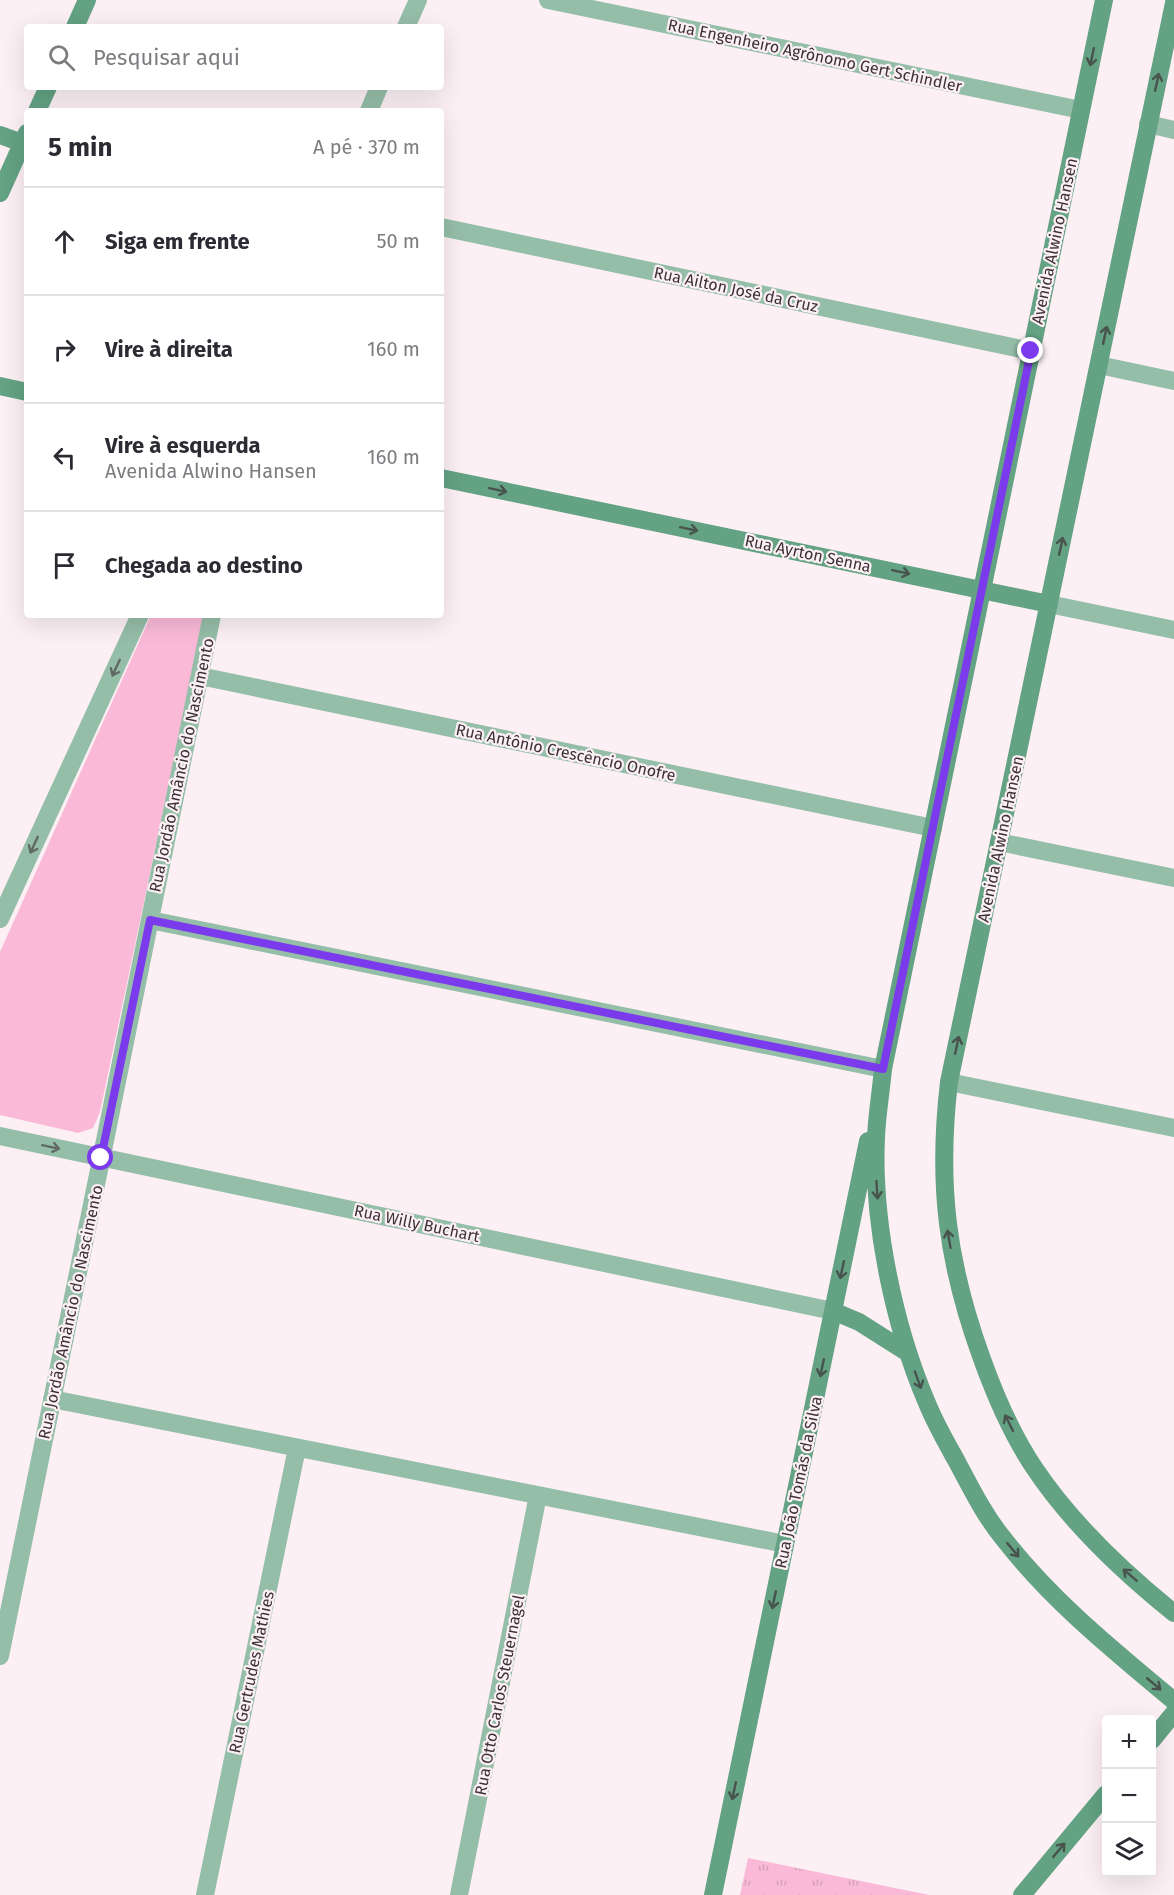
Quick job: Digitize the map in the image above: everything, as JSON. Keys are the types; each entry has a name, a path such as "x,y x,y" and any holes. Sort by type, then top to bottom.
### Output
{"street":[{"path":"76,24 87,0"},
{"path":"407,24 418,0"},
{"name":"Rua Engenheiro Agrônomo Gert Schindler","path":"548,0 1081,110"},
{"name":"Avenida Alwino Hansen","path":"1104,0 883,1069 876,1137 877,1190 883,1242 908,1353 941,1432 976,1496 1001,1536 1033,1575 1075,1617 1174,1701"},
{"name":"Avenida Alwino Hansen","path":"1174,3 949,1082 944,1127 947,1230 958,1286 992,1387 1018,1440 1036,1470 1058,1498 1123,1569 1174,1613"},
{"path":"38,108 47,90"},
{"path":"370,108 378,90"},
{"path":"1148,124 1174,130"},
{"path":"0,135 24,138"},
{"path":"0,193 24,140"},
{"name":"Rua Ailton José da Cruz","path":"444,228 1031,351"},
{"path":"1099,365 1174,381"},
{"path":"0,386 24,391"},
{"name":"Rua Ayrton Senna","path":"444,479 1174,630"},
{"path":"0,919 139,618"},
{"name":"Rua Jordão Amâncio do Nascimento","path":"0,1656 211,618"},
{"name":"Rua Antônio Crescêncio Onofre","path":"200,676 933,828"},
{"path":"999,842 1174,878"},
{"path":"150,920 883,1069"},
{"name":"Rua João Tomás da Silva","path":"713,1895 883,1069"},
{"path":"949,1082 1174,1128"},
{"name":"Rua Willy Buchart","path":"0,1136 833,1311"},
{"path":"833,1311 859,1322 908,1353"},
{"path":"52,1399 785,1544"},
{"name":"Rua Gertrudes Mathies","path":"205,1895 297,1448"},
{"name":"Rua Otto Carlos Steuernagel","path":"459,1895 538,1495"},
{"path":"1156,1735 1174,1713"},
{"path":"1022,1895 1102,1800"}],"green space":[{"path":"150,618 203,618 100,1112 93,1128 78,1133 0,1115 0,952"},
{"path":"748,1858 929,1895 740,1895"}],"route":[{"path":"101,1158 150,920 883,1069 1031,351"}]}
